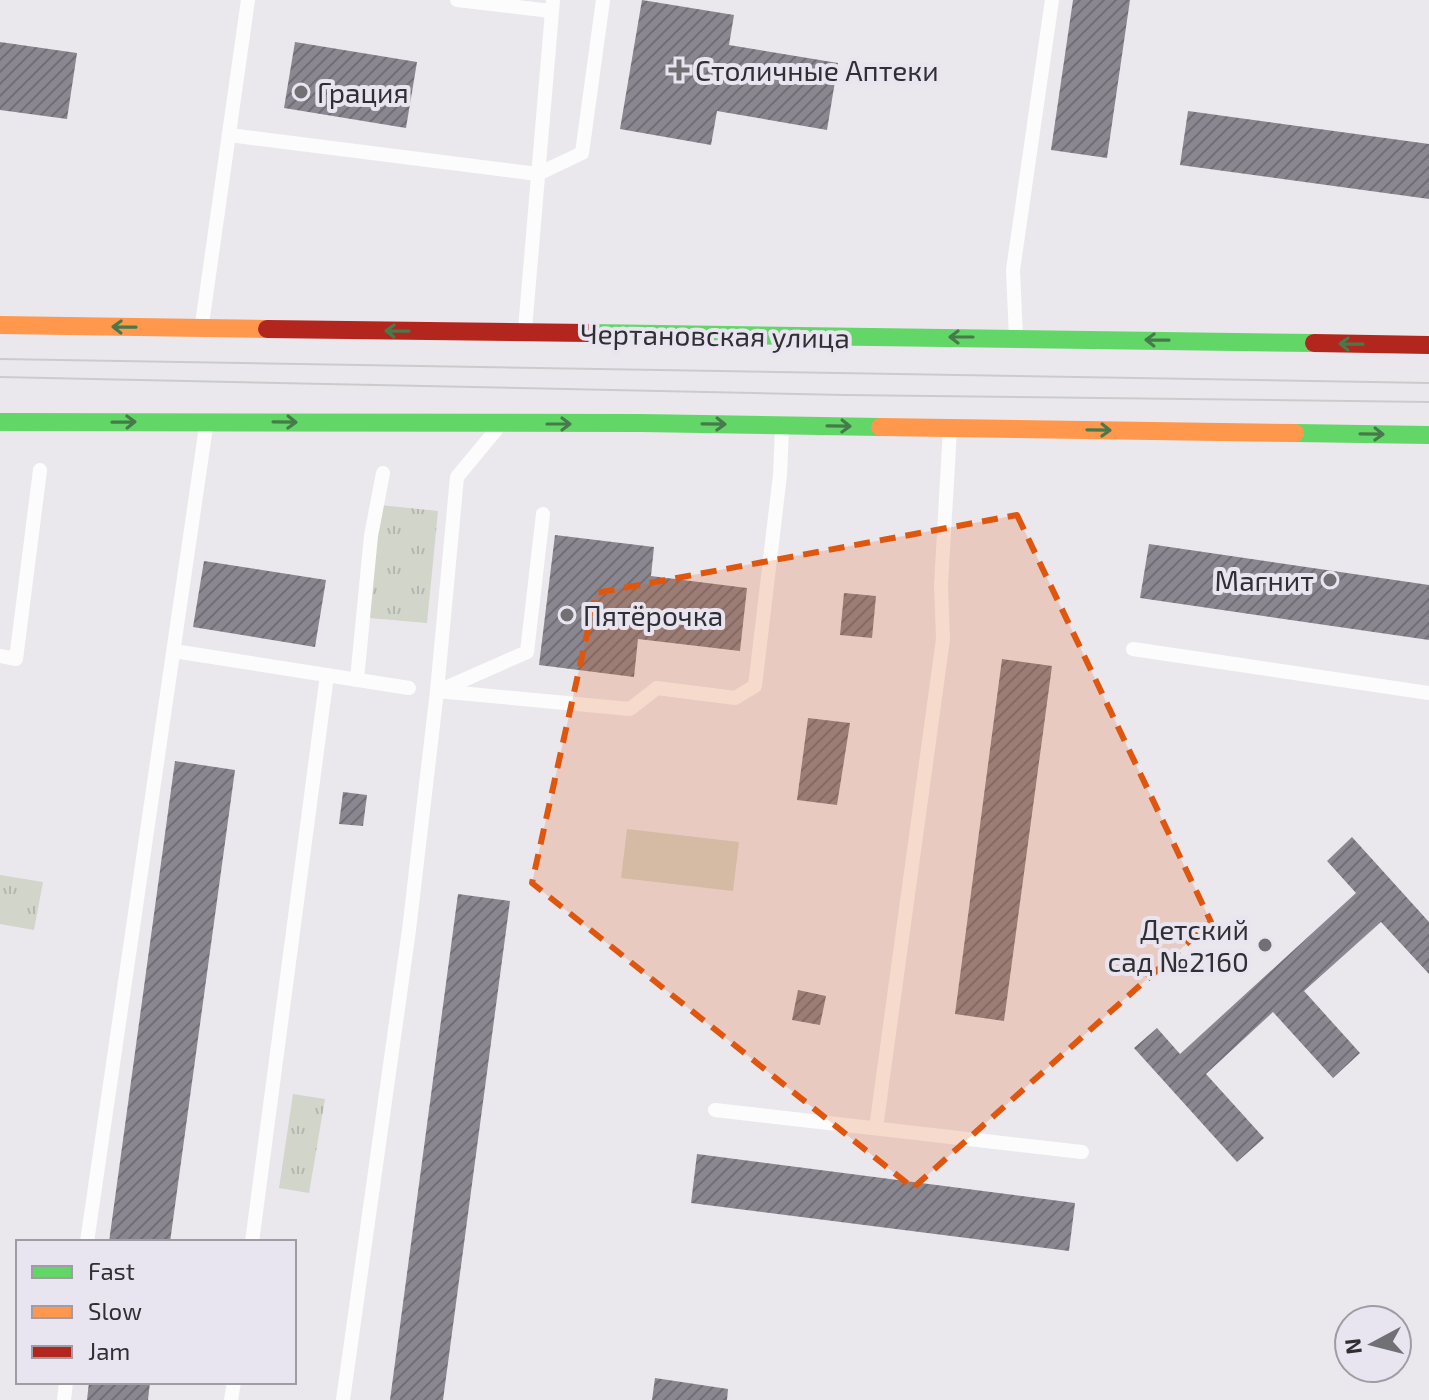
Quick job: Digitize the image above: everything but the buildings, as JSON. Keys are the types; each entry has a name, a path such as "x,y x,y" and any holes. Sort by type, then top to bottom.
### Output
{"main road":[{"name":"Чертановская улица","path":"0,325 1429,345"},
{"path":"0,422 783,425 1429,435"}],"lane":[{"path":"202,328 248,0"},
{"path":"457,0 552,6 524,333"},
{"path":"229,135 538,174 582,153 603,0"},
{"path":"1016,338 1013,270 1052,0"},
{"path":"87,1240 207,421"},
{"path":"343,1400 409,930 437,691 457,477 500,424"},
{"path":"437,691 630,709 657,688 735,698 755,686 783,425"},
{"path":"876,1128 943,639 941,585 950,428"},
{"path":"0,656 16,659 40,470"},
{"path":"357,679 371,536 383,473"},
{"path":"437,691 527,652 543,514"},
{"path":"1133,649 1429,693"},
{"path":"174,651 409,688"},
{"path":"252,1240 327,675"},
{"path":"715,1110 1082,1152"}],"highlighted area":[{"path":"1017,515 1211,922 913,1188 532,883 596,593"}],"green space":[{"path":"380,505 438,511 427,623 369,618"},
{"path":"627,829 739,842 733,891 621,878"},
{"path":"0,875 43,882 34,930 0,924"},
{"path":"293,1094 325,1099 309,1193 279,1188"}],"tram line":[{"path":"0,359 1429,383"},
{"path":"0,377 845,395 1429,402"}],"traffic: fast":[{"path":"589,333 1314,343"},
{"path":"0,422 641,423 880,427"},
{"path":"1295,433 1429,435"}],"traffic: slow":[{"path":"0,325 267,329"},
{"path":"880,427 1295,433"}],"traffic: jam":[{"path":"267,329 589,333"},
{"path":"1314,343 1429,345"}],"place":[{"name":"Столичные Аптеки","path":"679,70"},
{"name":"Грация","path":"301,92"},
{"name":"Магнит","path":"1330,580"},
{"name":"Пятёрочка","path":"567,615"},
{"name":"Детский сад №2160","path":"1265,945"}]}
